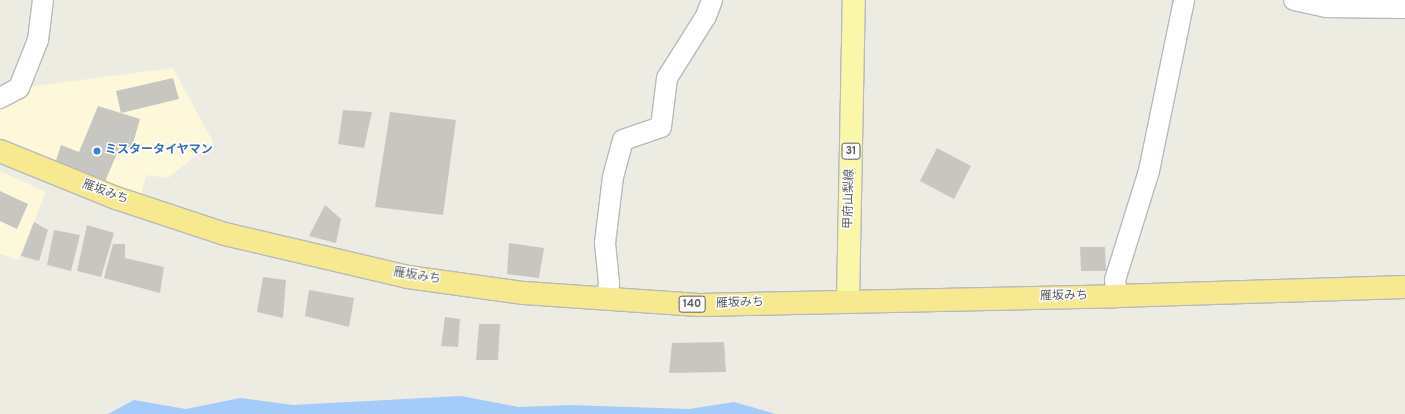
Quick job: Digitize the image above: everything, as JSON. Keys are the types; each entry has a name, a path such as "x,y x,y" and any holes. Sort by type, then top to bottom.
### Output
{"highway":[{"name":"雁坂みち","path":"0,151 116,198 225,234 299,253 408,277 524,293 699,305 1405,288"}],"main road":[{"name":"甲府山梨線","path":"848,301 854,0"}],"street":[{"path":"0,98 19,88 38,40 43,0"},
{"path":"607,299 609,283 605,243 613,177 624,140 661,127 667,78 706,16 712,0"},
{"path":"1117,296 1115,280 1149,171 1184,0"},
{"path":"1294,0 1326,7 1405,8"}],"shaded area":[{"path":"173,68 213,142 168,178 146,175 141,195 43,165 0,140 0,101 19,88"},
{"path":"0,171 46,192 18,260 0,254"}],"water":[{"path":"461,396 519,407 570,405 689,409 734,402 776,414 108,414 134,400 186,409 240,398 293,405"}],"building":[{"path":"173,78 179,99 121,113 116,91"},
{"path":"98,106 140,119 131,150 121,144 101,191 53,170 61,145 79,152"},
{"path":"343,110 372,112 364,148 338,144"},
{"path":"390,112 456,120 443,215 375,207"},
{"path":"937,148 971,166 954,199 920,181"},
{"path":"0,191 28,204 17,229 0,221"},
{"path":"325,205 341,219 336,243 309,236"},
{"path":"34,222 48,230 39,261 21,256"},
{"path":"87,225 114,233 101,277 77,271"},
{"path":"54,230 80,235 71,271 47,265"},
{"path":"509,243 544,248 539,278 507,274"},
{"path":"113,244 125,244 125,258 164,267 160,293 104,278"},
{"path":"1080,247 1105,247 1106,271 1081,271"},
{"path":"263,277 286,280 283,318 257,312"},
{"path":"309,290 354,298 349,327 305,316"},
{"path":"445,317 460,319 458,347 441,346"},
{"path":"479,324 500,324 498,360 476,360"},
{"path":"724,342 726,372 669,373 672,343"}],"place":[{"name":"ミスタータイヤマン","path":"97,151"}]}
